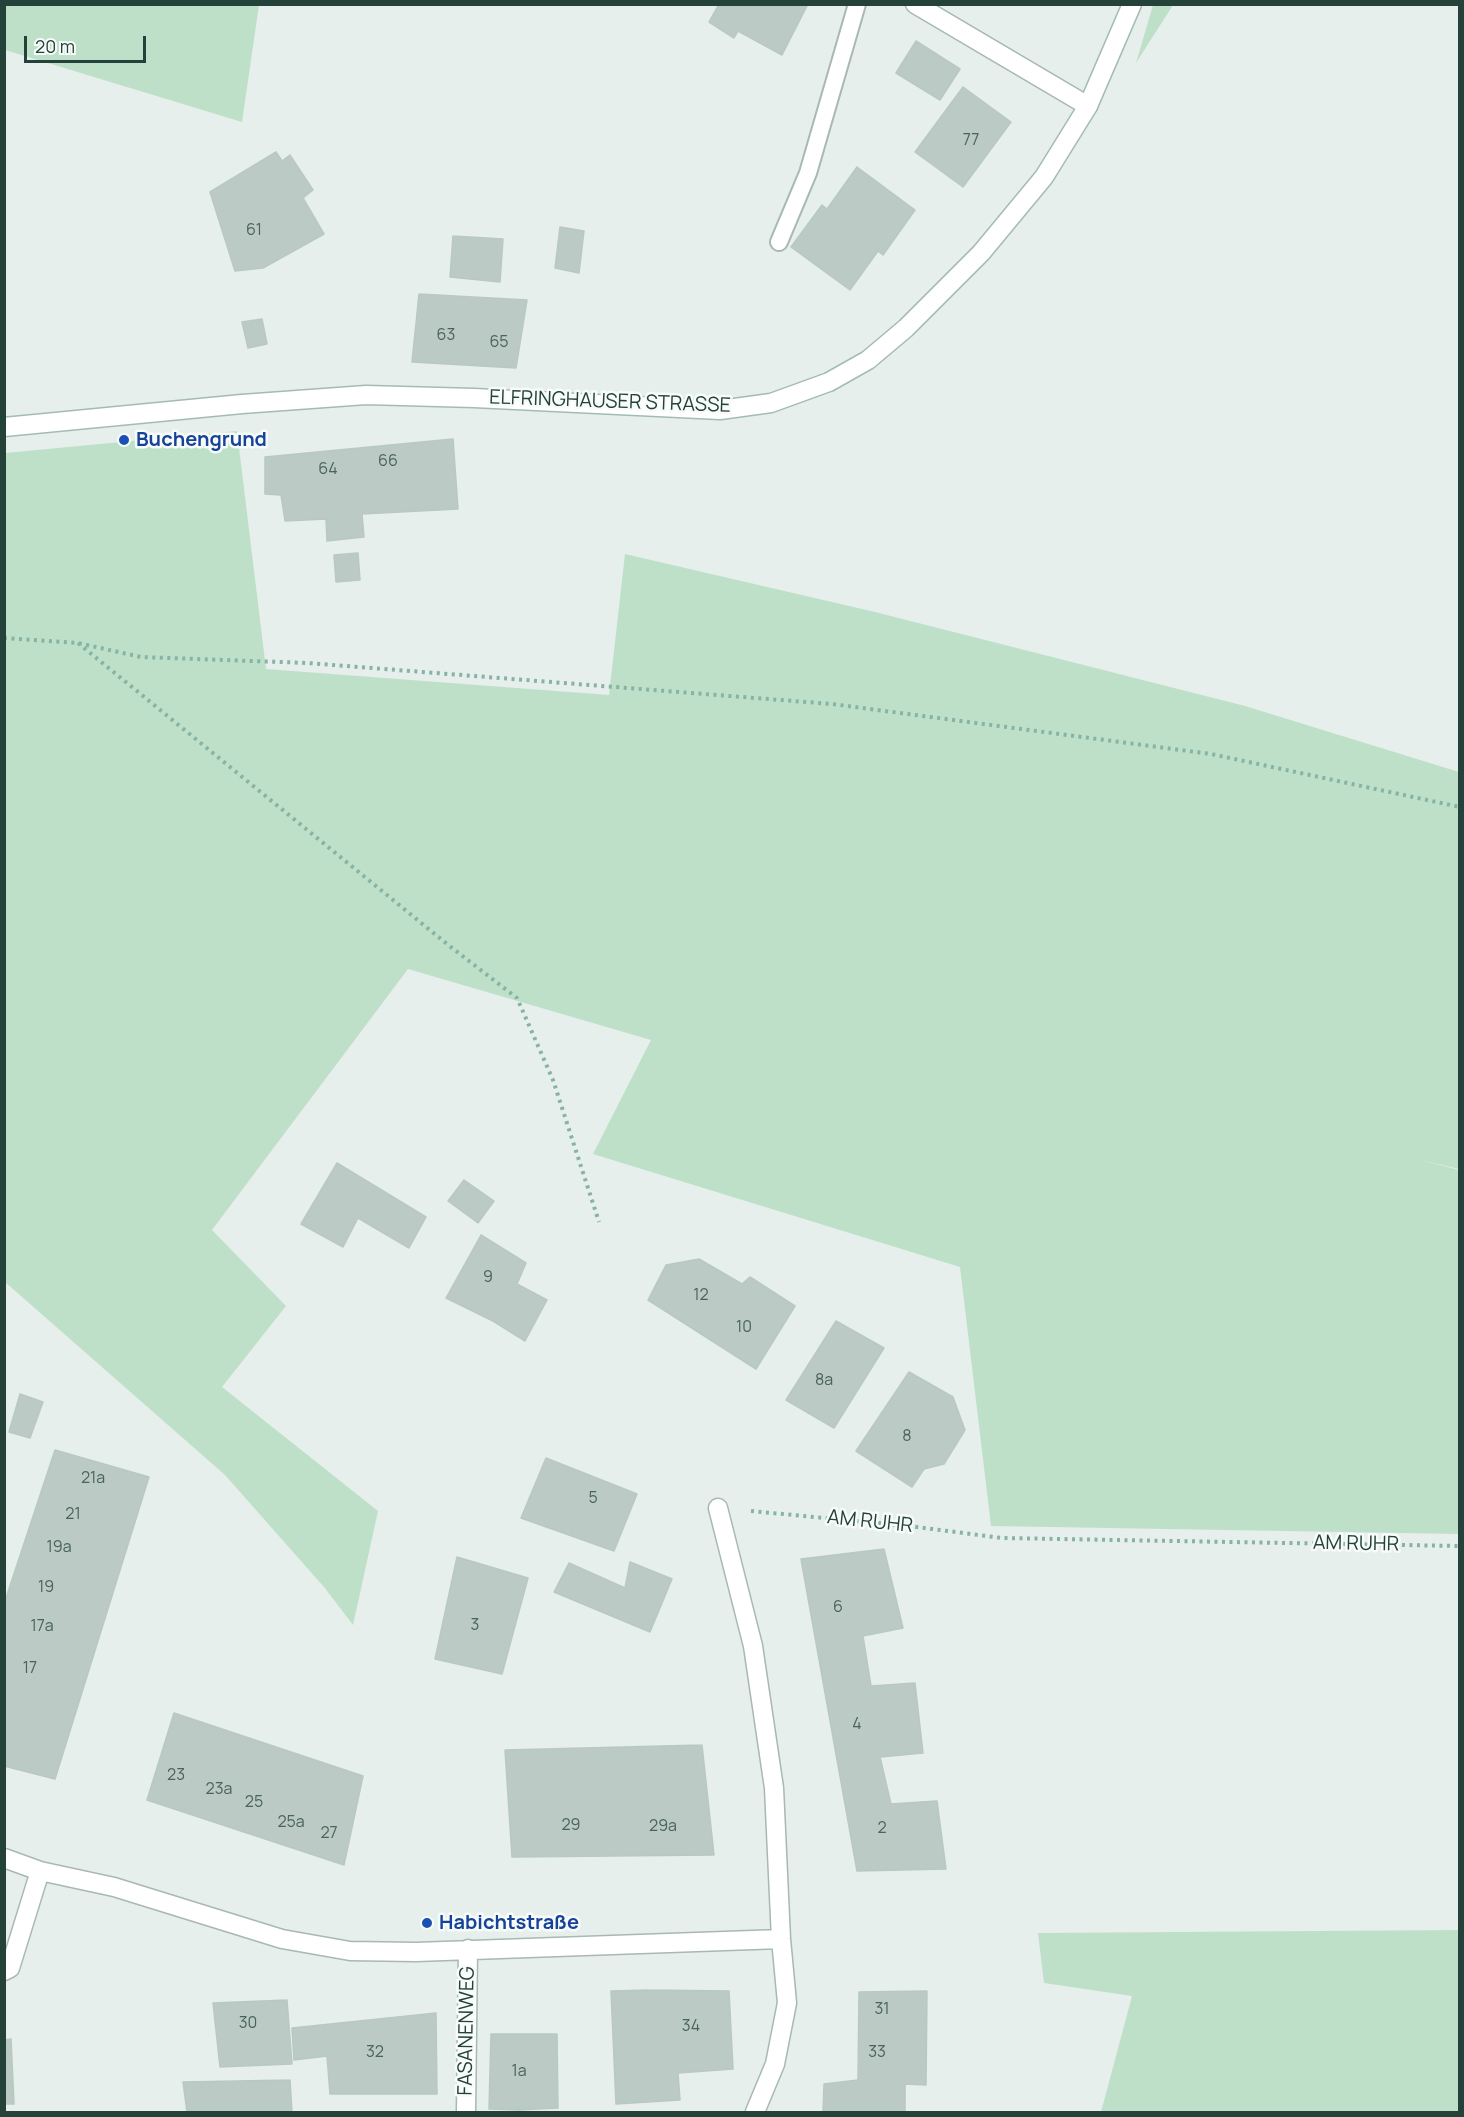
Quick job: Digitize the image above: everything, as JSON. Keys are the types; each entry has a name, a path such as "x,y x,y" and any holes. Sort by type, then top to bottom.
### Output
{"street":[{"path":"915,4 1088,105"},
{"name":"ELFRINGHAUSER STRASSE","path":"4,427 242,404 366,395 485,398 720,410 771,403 839,376 868,360 906,328 981,253 1044,177 1088,105 1132,4"},
{"path":"718,1508 753,1646 774,1788 781,1939 787,2003 775,2064 755,2112"},
{"path":"4,1858 40,1871 114,1887 282,1939 350,1951 416,1952 781,1939"},
{"path":"4,1971 10,1968 40,1871"},
{"name":"FASANENWEG","path":"466,2112 468,1949"}],"lane":[{"path":"779,242 808,173 857,4"}],"path":[{"path":"4,638 78,643 141,657 308,663 832,704 1211,754 1460,807"},
{"path":"78,643 438,937 518,998 553,1080 599,1222"},
{"name":"AM RUHR","path":"718,1508 909,1526 1002,1538 1460,1546"}],"green space":[{"path":"4,5 259,5 242,122 5,50"},
{"path":"1153,5 1173,5 1136,63"},
{"path":"237,431 266,669 609,695 625,554 875,612 1245,706 1459,772 1459,1169 1421,1160 1459,1170 1459,1534 991,1526 960,1267 593,1154 651,1040 408,969 212,1230 286,1306 222,1387 378,1511 353,1625 324,1587 225,1475 5,1282 5,453"},
{"path":"1459,1930 1459,2112 1101,2112 1132,1996 1044,1983 1038,1933"}],"building":[{"path":"719,4 808,4 782,55 738,31 734,38 709,22"},
{"path":"916,41 960,69 940,100 896,73"},
{"path":"963,87 1011,122 963,187 915,152"},
{"path":"276,152 282,161 290,155 313,190 303,198 324,234 263,268 235,271 210,192"},
{"path":"857,167 915,210 883,255 878,251 850,290 791,247 822,205 827,209"},
{"path":"560,227 584,231 579,273 555,268"},
{"path":"453,236 503,239 500,282 450,277"},
{"path":"419,294 527,300 516,368 412,362"},
{"path":"262,319 267,344 248,348 242,322"},
{"path":"453,439 458,509 362,514 364,537 327,541 326,519 285,521 281,495 265,494 265,457"},
{"path":"358,553 360,580 336,582 334,555"},
{"path":"337,1163 426,1217 409,1248 358,1218 343,1247 301,1224"},
{"path":"464,1180 494,1201 478,1223 448,1201"},
{"path":"481,1235 526,1263 517,1284 547,1300 525,1341 493,1321 446,1298"},
{"path":"699,1259 742,1284 750,1277 795,1306 756,1369 648,1300 666,1265"},
{"path":"836,1321 884,1348 834,1428 786,1400"},
{"path":"909,1372 953,1397 965,1430 944,1464 924,1469 912,1487 856,1451"},
{"path":"20,1394 43,1402 30,1438 9,1432"},
{"path":"55,1450 149,1477 55,1779 4,1766 4,1604"},
{"path":"546,1458 637,1494 614,1551 521,1518"},
{"path":"884,1549 903,1628 863,1636 871,1686 915,1683 923,1753 880,1757 891,1804 937,1801 946,1869 857,1871 801,1559"},
{"path":"457,1557 528,1578 502,1674 435,1659"},
{"path":"630,1562 672,1579 650,1632 554,1592 569,1563 625,1588"},
{"path":"174,1713 363,1776 344,1865 147,1800"},
{"path":"702,1745 714,1855 512,1857 505,1750"},
{"path":"611,1991 729,1991 733,2069 678,2073 680,2100 616,2104"},
{"path":"927,1991 926,2085 905,2084 905,2112 823,2112 824,2084 858,2080 859,1992"},
{"path":"287,2000 292,2064 220,2067 213,2003"},
{"path":"436,2013 437,2094 330,2094 327,2056 294,2060 292,2028"},
{"path":"491,2034 557,2034 558,2108 489,2109"},
{"path":"11,2039 14,2104 4,2104 4,2040"},
{"path":"290,2080 292,2112 187,2112 183,2082"}],"place":[{"name":"Buchengrund","path":"124,440"},
{"name":"Habichtstraße","path":"427,1923"}]}
